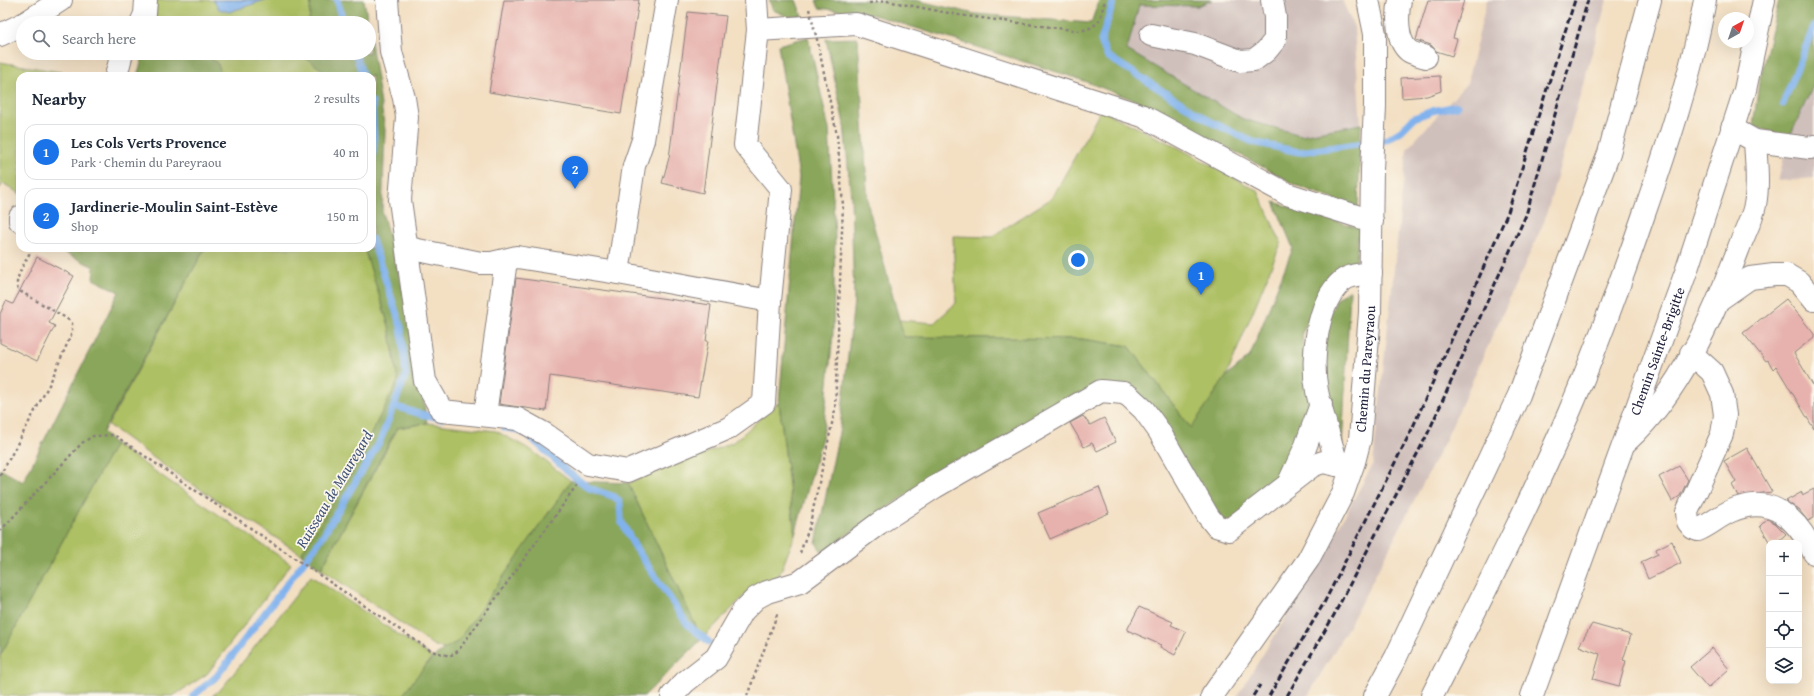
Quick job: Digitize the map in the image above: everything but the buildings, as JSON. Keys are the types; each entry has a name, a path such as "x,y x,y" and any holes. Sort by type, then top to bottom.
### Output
{"main road":[{"path":"35,16 61,0"},
{"path":"144,16 146,0"},
{"path":"387,0 391,52 404,98 407,117 400,200 408,248 425,381 442,411 518,419 545,434 588,464 628,471 729,428 764,403 770,302 781,189 745,145 758,30 756,0"},
{"path":"618,273 634,166 643,140 667,0"},
{"path":"1151,35 1195,44 1240,61 1254,60 1266,51 1275,40 1275,17 1272,0"},
{"name":"Chemin du Pareyraou","path":"1212,696 1308,560 1343,493 1344,467 1360,439 1370,312 1372,170 1376,106 1375,34 1368,0"},
{"path":"1400,0 1398,25 1403,45 1409,52 1426,57"},
{"path":"1375,696 1396,657 1519,395 1609,153 1650,0"},
{"path":"1432,696 1562,429 1617,291 1656,179 1683,89 1705,0"},
{"name":"Chemin Sainte-Brigitte","path":"1532,696 1686,272 1745,90 1764,0"},
{"path":"758,30 856,24 1143,116 1287,194 1372,222"},
{"path":"0,35 16,27"},
{"path":"117,72 120,60"},
{"path":"1732,128 1755,141 1810,148 1814,146"},
{"path":"1623,444 1646,423 1678,379 1720,299 1755,205 1757,172 1755,141"},
{"path":"408,248 481,263 492,263 517,257 618,273 770,302"},
{"path":"485,415 506,260"},
{"path":"1344,467 1317,390 1314,361 1320,320 1330,293 1343,280 1355,275 1371,273"},
{"path":"1720,299 1750,278 1787,275 1799,282 1814,300"},
{"path":"1691,353 1712,372 1722,394 1725,415 1722,434 1687,512 1688,522 1693,528 1698,530 1731,511 1755,505 1773,507 1792,520 1806,537 1814,553"},
{"path":"672,696 685,682 716,658 743,611 756,598 768,592 800,582 878,524 935,487 1101,391 1123,393 1129,396 1144,410 1159,430 1200,503 1216,526 1229,530 1312,466 1323,462 1344,467"},
{"path":"1288,483 1305,448 1321,404"}],"path":[{"path":"867,4 887,1 959,15 1080,31 1093,28 1099,21 1105,0"},
{"path":"747,696 809,528 835,410 843,205 837,135 819,47 809,9"},
{"path":"0,476 50,383 72,333 72,323 66,318 18,290 16,286 18,279 30,252"},
{"path":"0,531 82,442 93,436 114,435 431,651 450,656 458,651 576,487"}],"shaded area":[{"path":"1212,0 1342,0 1354,27 1361,124 1301,135 1243,119 1127,50 1139,5 1198,6"},
{"path":"1487,0 1607,0 1544,222 1445,441 1350,624 1308,696 1237,696 1313,574 1373,464 1407,149 1467,83"},
{"path":"1814,84 1814,178 1778,181 1789,138"}],"green space":[{"path":"156,0 311,0 310,16 155,16"},
{"path":"311,0 364,0 367,16 310,16"},
{"path":"769,0 796,0 802,16 789,17 773,10"},
{"path":"816,0 915,0 975,14 1091,23 1099,0 1212,0 1198,6 1139,5 1127,50 1243,119 1301,135 1361,124 1358,208 1298,186 1150,106 1073,77 874,15 819,8"},
{"path":"1779,0 1814,0 1814,84 1789,138 1753,126 1759,83"},
{"path":"808,37 829,129 835,236 833,334 823,434 795,535 779,402 799,177 778,45"},
{"path":"858,38 868,205 904,337 1082,339 1129,346 1191,428 1226,377 1250,356 1293,248 1274,202 1359,228 1356,263 1324,288 1302,333 1310,399 1301,438 1283,477 1229,522 1217,519 1125,385 928,480 822,552 816,543 840,428 854,301 851,197 844,124 826,39"},
{"path":"142,60 212,60 217,63 221,72 138,72"},
{"path":"212,60 309,60 325,72 221,72 217,63"},
{"path":"309,60 374,60 376,72 325,72"},
{"path":"0,62 60,72 16,72 16,191 3,183 0,188"},
{"path":"376,73 385,130 382,212 410,315 427,423 397,428 321,569 301,554 350,475 398,381 389,326 365,252 376,252"},
{"path":"1101,110 1179,148 1258,191 1281,243 1226,377 1191,428 1129,346 1082,339 904,337 899,320 934,323 956,303 953,236 991,237 1052,198"},
{"path":"63,252 203,252 103,432 115,444 0,656 0,469 23,482 119,292 93,279 94,267"},
{"path":"203,252 365,252 389,326 398,381 350,475 301,554 172,471 108,425"},
{"path":"1350,290 1342,448 1323,390 1326,322 1338,297"},
{"path":"779,402 795,535 777,581 748,592 702,639 628,483 734,442"},
{"path":"427,423 496,431 531,450 571,481 457,643 443,649 433,645 321,569 398,428"},
{"path":"115,444 291,564 207,674 173,696 0,696 0,656"},
{"path":"571,481 628,483 702,639 644,696 402,696 432,659 447,647 457,642"},
{"path":"311,576 432,657 402,696 212,696 222,688"}],"water":[{"path":"213,0 265,0 229,12 219,9"}],"waterway":[{"name":"Ruisseau de Mauregard","path":"337,0 342,16"},
{"path":"1114,0 1101,41 1107,56 1213,123 1253,142 1299,152 1386,140 1401,131 1414,118 1432,111 1457,106"},
{"path":"1783,104 1814,26"},
{"name":"Ruisseau de Mauregard","path":"357,60 362,72"},
{"name":"Ruisseau de Mauregard","path":"193,696 216,677 319,542 380,441 406,375 401,327 376,251"},
{"path":"394,406 420,414 441,418"},
{"path":"505,428 518,430 528,435 567,471 589,488 615,497 620,503 621,521 635,547 688,625 709,642"}],"railway":[{"path":"1269,696 1324,603 1412,429 1508,212 1575,0"},
{"path":"1287,696 1334,615 1428,433 1526,215 1588,0"},
{"path":"1253,696 1260,685"}],"place":[{"name":"Jardinerie-Moulin Saint-Estève","path":"575,189"},
{"name":"Les Cols Verts Provence","path":"1201,295"}]}
